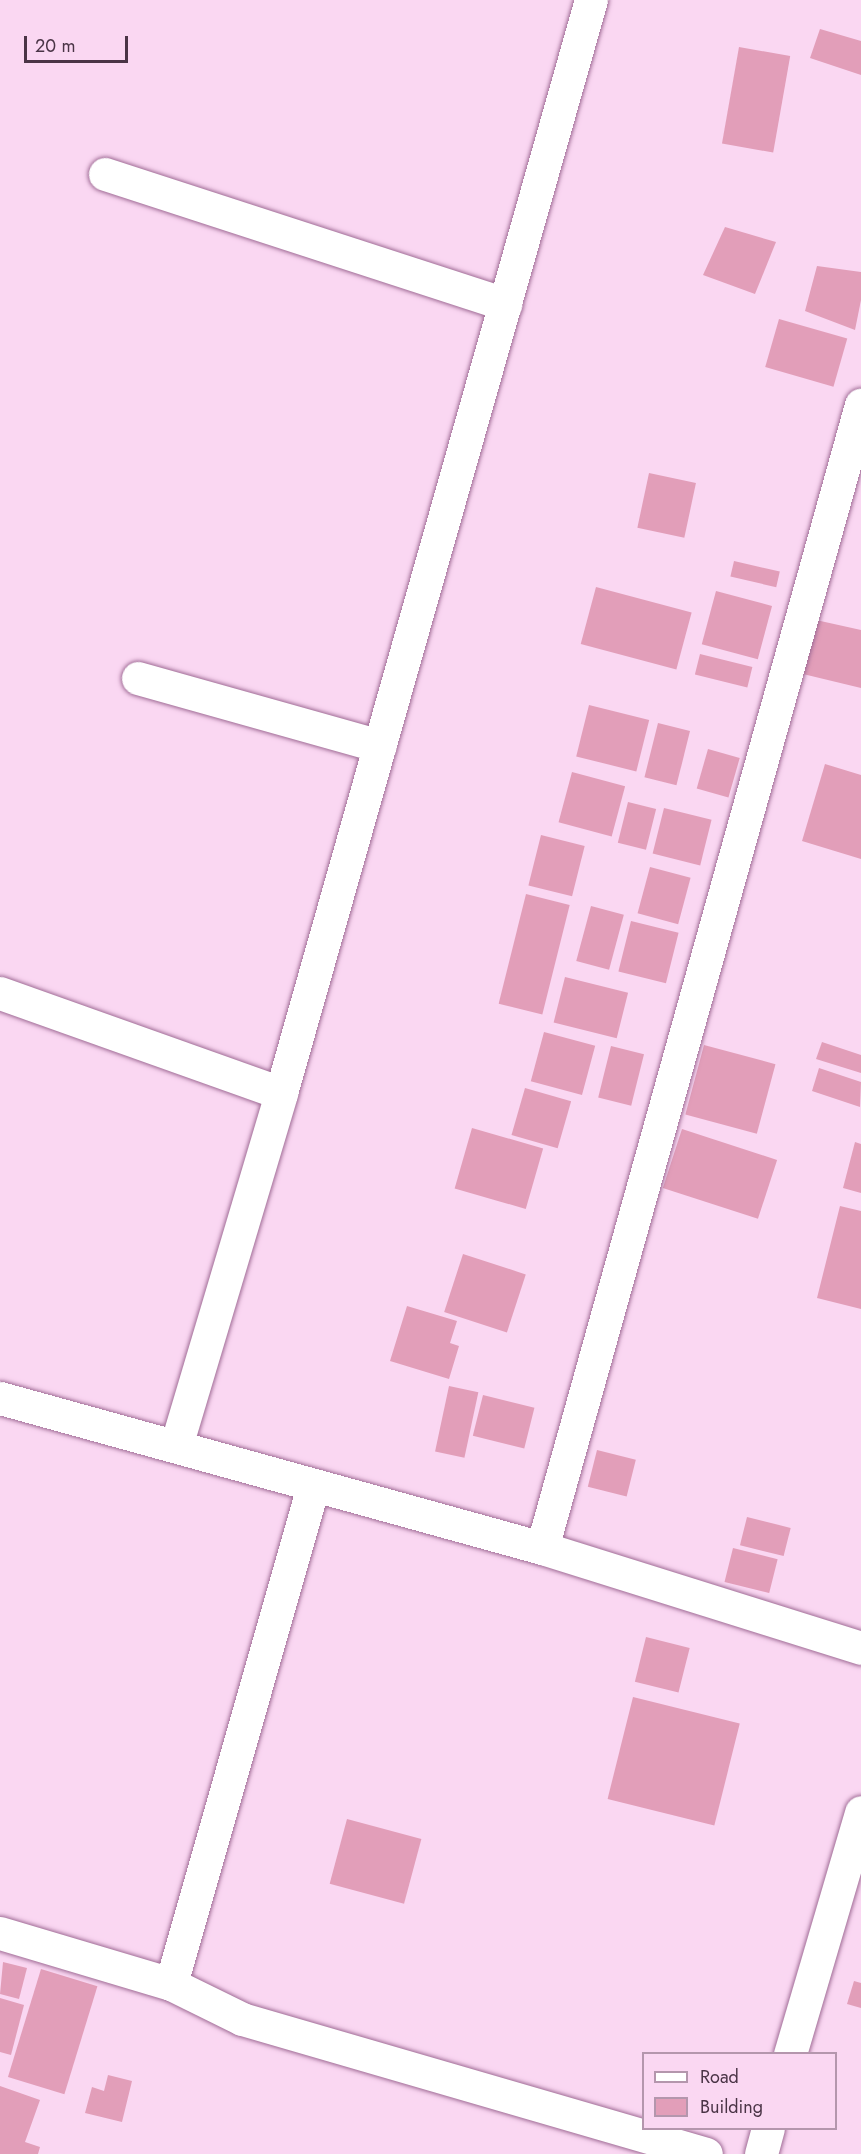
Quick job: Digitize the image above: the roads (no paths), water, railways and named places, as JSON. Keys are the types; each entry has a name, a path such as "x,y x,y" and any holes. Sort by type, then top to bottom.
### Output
{"street":[{"path":"176,1446 282,1093 591,0"},
{"path":"105,174 505,304"},
{"path":"542,1548 861,405"},
{"path":"138,678 380,746"},
{"path":"0,993 282,1093"},
{"path":"0,1398 542,1548 861,1648"},
{"path":"171,1984 313,1486"},
{"path":"791,2052 861,1812"},
{"path":"0,1933 171,1984 243,2019 706,2154"},
{"path":"761,2154 767,2130"}]}
